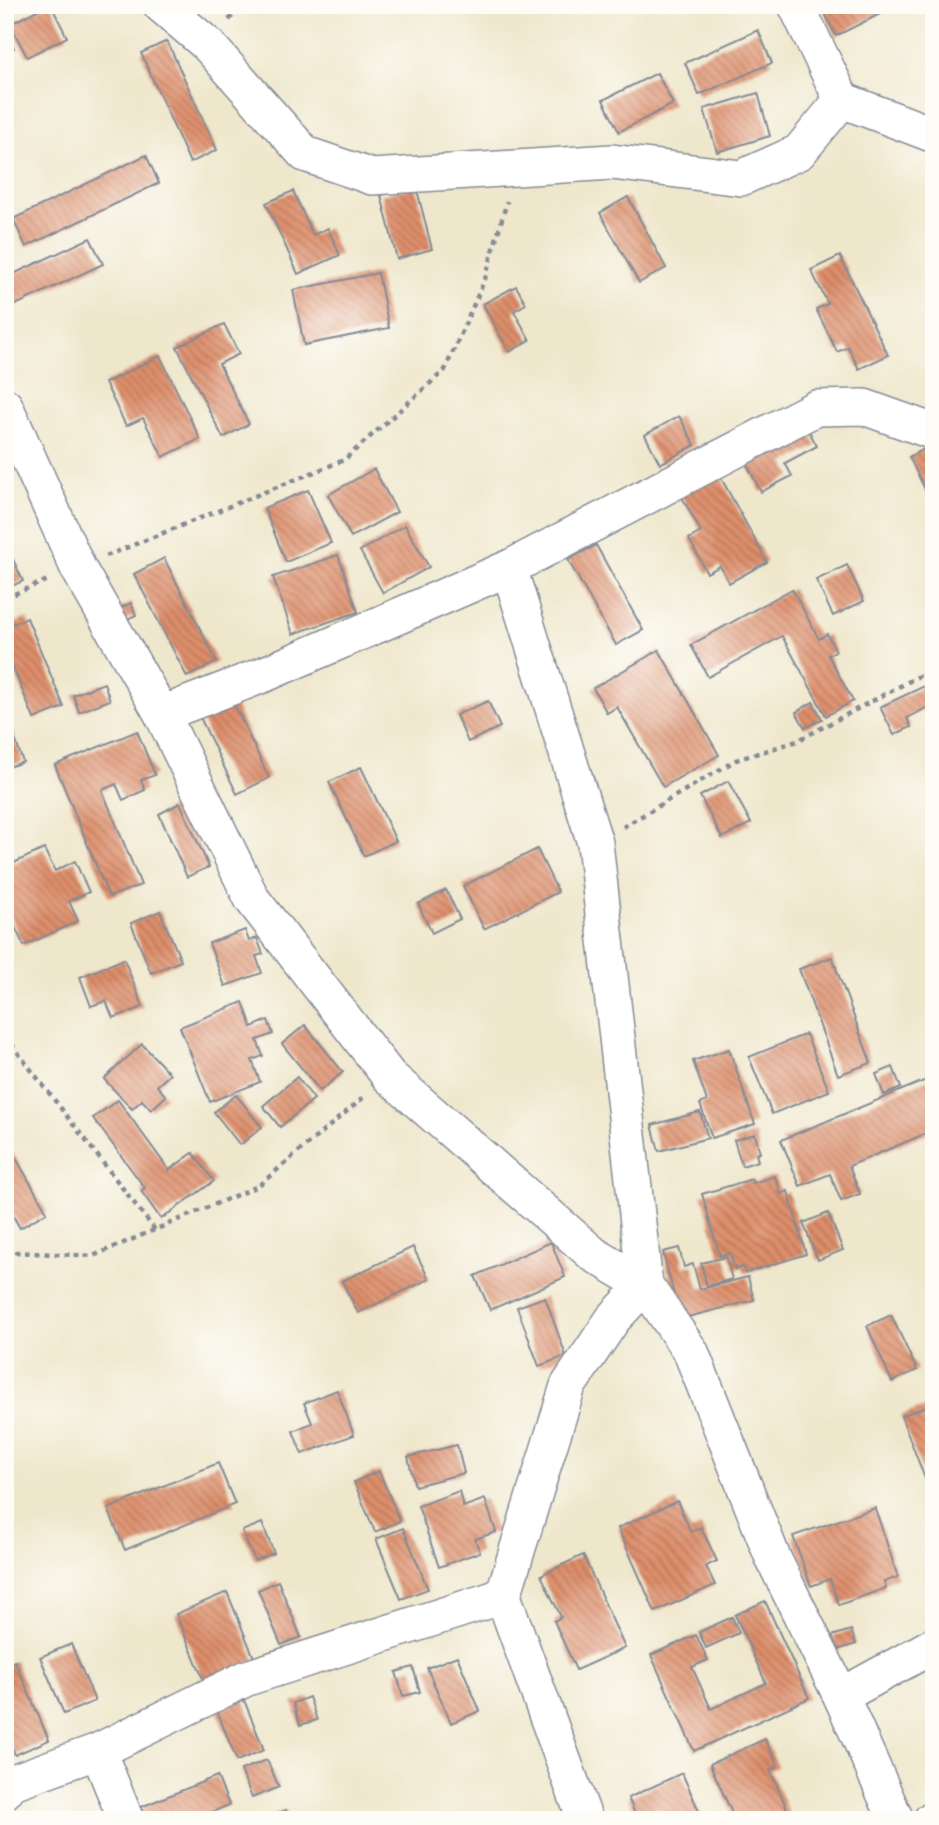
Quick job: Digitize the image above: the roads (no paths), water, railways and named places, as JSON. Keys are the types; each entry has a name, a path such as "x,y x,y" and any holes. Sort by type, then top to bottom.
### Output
{"street":[{"path":"161,5 208,45 305,154 372,177 612,162 741,178 800,152 842,100"},
{"path":"796,5 842,100 934,135"},
{"path":"5,406 78,568 162,714 252,899 389,1076 593,1254 645,1285 691,1352 773,1558 841,1696 897,1820"},
{"path":"162,714 265,674 509,568 816,408 864,407 934,432"},
{"path":"509,568 595,843 645,1285 613,1319 568,1386 503,1596 585,1820"},
{"path":"5,1791 10,1783 98,1751 247,1678 503,1596"},
{"path":"841,1696 934,1645"},
{"path":"98,1751 126,1820"}]}
